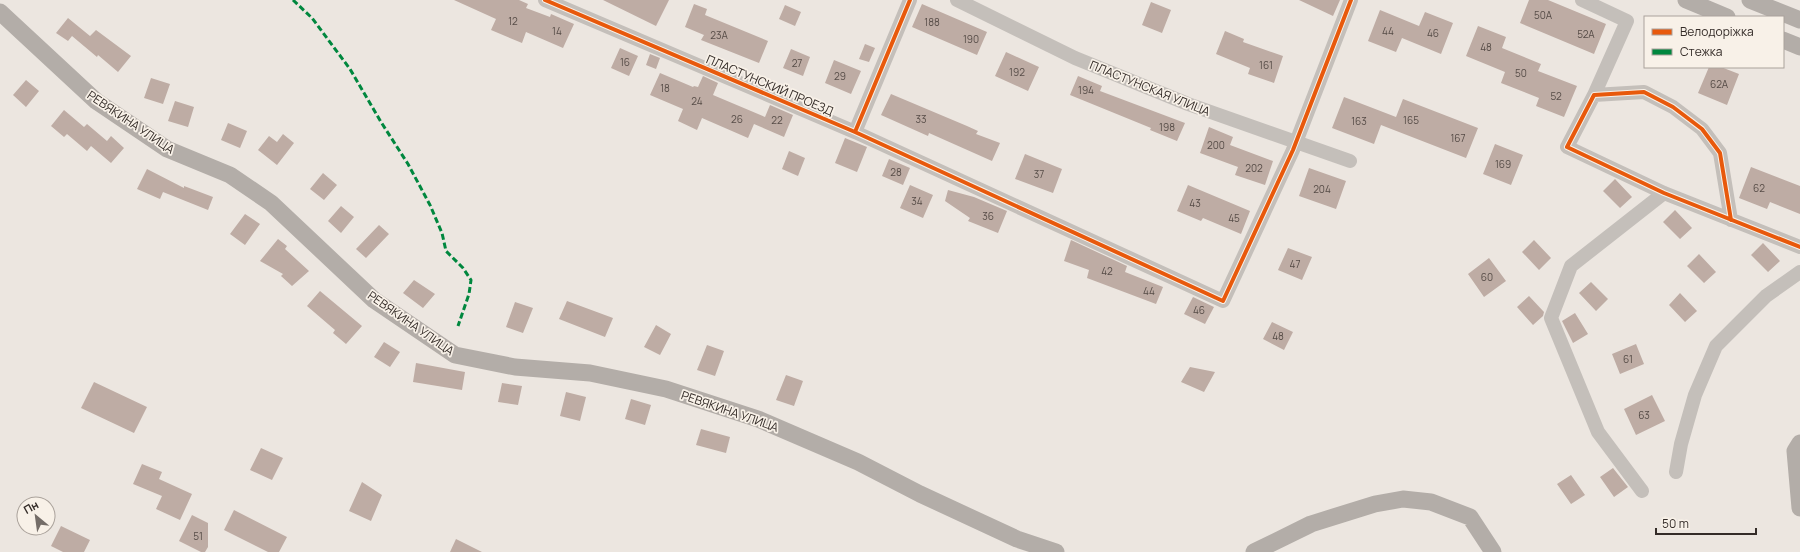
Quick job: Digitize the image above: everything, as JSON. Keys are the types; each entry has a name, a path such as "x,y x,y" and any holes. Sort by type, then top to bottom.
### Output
{"main road":[{"path":"1686,0 1726,16"},
{"path":"1750,0 1800,20"},
{"name":"РЕВЯКИНА УЛИЦА","path":"0,12 96,101 167,148 230,175 271,203 374,300 455,355 515,367 590,373 666,389 758,419 858,462 920,494 1017,539 1056,552"},
{"path":"1784,40 1800,47"},
{"path":"1800,443 1795,451 1800,508"},
{"path":"1254,552 1311,524 1375,504 1403,499 1431,502 1470,517 1492,552"}],"street":[{"name":"ПЛАСТУНСКИЙ ПРОЕЗД","path":"545,0 855,132 1223,301 1296,141"},
{"path":"855,132 910,0"},
{"name":"ПЛАСТУНСКАЯ УЛИЦА","path":"957,0 1075,58 1188,104 1350,160"},
{"path":"1296,141 1351,0"},
{"path":"1582,0 1627,21 1594,95 1567,147 1664,193 1800,247"},
{"path":"1594,95 1644,92 1673,107 1702,128 1720,154 1731,220"},
{"path":"1642,491 1598,432 1552,318 1571,266 1664,193"},
{"path":"1676,472 1681,444 1694,395 1716,346 1766,296 1800,272"}],"building":[{"path":"454,0 519,0 528,4 526,8 550,17 551,14 574,24 563,48 526,32 522,43 491,30 496,19"},
{"path":"603,0 669,0 656,26"},
{"path":"1299,0 1340,0 1333,16"},
{"path":"1529,0 1548,0 1606,24 1594,54 1520,23"},
{"path":"1151,2 1171,10 1162,33 1142,25"},
{"path":"694,4 707,9 705,15 768,41 759,63 701,40 704,35 685,27"},
{"path":"922,4 987,32 977,55 912,27"},
{"path":"785,5 801,12 795,26 779,19"},
{"path":"1380,10 1419,26 1425,12 1453,23 1441,54 1402,38 1396,52 1368,41"},
{"path":"68,18 90,36 96,30 131,56 118,72 72,36 68,41 56,33"},
{"path":"1478,26 1506,37 1502,48 1541,64 1538,71 1577,86 1564,117 1536,106 1539,98 1501,83 1505,72 1466,56"},
{"path":"1225,31 1244,39 1243,42 1283,56 1274,83 1248,74 1250,68 1216,54"},
{"path":"865,44 875,48 869,62 859,59"},
{"path":"620,48 638,56 629,76 611,68"},
{"path":"791,49 810,57 803,76 783,68"},
{"path":"1006,52 1039,67 1028,91 995,76"},
{"path":"650,54 660,58 656,69 646,65"},
{"path":"834,60 861,71 851,94 825,83"},
{"path":"1709,68 1724,68 1739,74 1727,105 1698,93"},
{"path":"660,73 693,87 698,87 703,76 718,83 713,95 765,117 770,105 793,115 784,137 754,124 748,138 702,118 697,130 678,121 683,109 650,95"},
{"path":"1078,76 1102,86 1100,91 1185,123 1177,141 1150,130 1151,128 1070,95"},
{"path":"151,78 170,84 163,104 144,98"},
{"path":"26,80 39,91 26,107 13,95"},
{"path":"891,94 967,126 978,131 976,134 1000,143 992,161 929,133 928,136 881,115"},
{"path":"1344,97 1396,117 1403,99 1478,128 1466,158 1381,125 1374,144 1332,128"},
{"path":"175,101 194,107 188,127 168,121"},
{"path":"64,110 84,127 87,124 107,141 111,136 124,148 111,163 91,146 87,151 67,134 64,137 51,126"},
{"path":"228,123 247,131 240,148 221,140"},
{"path":"1209,127 1233,137 1230,145 1273,161 1265,185 1235,175 1238,167 1200,153"},
{"path":"283,134 294,143 277,165 258,150 269,136 277,142"},
{"path":"845,138 867,147 857,172 835,163"},
{"path":"1495,144 1523,155 1511,185 1483,174"},
{"path":"789,151 805,158 798,176 782,169"},
{"path":"1025,154 1062,169 1053,193 1015,179"},
{"path":"889,159 910,168 903,185 882,176"},
{"path":"1751,167 1800,186 1800,214 1770,202 1767,209 1739,198"},
{"path":"1309,168 1346,181 1336,209 1299,196"},
{"path":"147,169 184,188 184,186 213,197 208,210 163,192 160,199 137,189"},
{"path":"323,173 337,185 324,200 310,189"},
{"path":"1615,179 1632,197 1620,208 1603,191"},
{"path":"910,185 933,195 923,218 900,208"},
{"path":"1188,185 1250,211 1241,234 1203,218 1201,221 1177,211"},
{"path":"948,190 974,197 1007,211 998,233 968,221 970,218 945,201"},
{"path":"341,206 354,217 341,233 328,221"},
{"path":"1675,210 1692,228 1680,239 1663,222"},
{"path":"245,214 260,224 245,245 230,234"},
{"path":"379,225 389,234 366,258 356,249"},
{"path":"278,239 287,246 285,249 309,271 292,286 281,276 283,274 260,261"},
{"path":"1071,240 1127,266 1125,272 1163,287 1156,304 1087,278 1089,270 1064,261"},
{"path":"1534,240 1551,258 1539,270 1522,252"},
{"path":"1763,243 1780,261 1768,272 1751,255"},
{"path":"1288,248 1312,257 1302,280 1278,270"},
{"path":"1699,254 1716,272 1704,283 1687,266"},
{"path":"1489,258 1506,281 1484,297 1468,274"},
{"path":"414,280 435,294 423,308 403,293"},
{"path":"1591,282 1608,299 1596,311 1579,293"},
{"path":"320,291 362,326 346,344 333,333 335,330 307,306"},
{"path":"1680,293 1697,311 1685,322 1669,305"},
{"path":"1529,296 1544,312 1543,316 1533,325 1517,307"},
{"path":"1193,297 1214,307 1205,324 1184,314"},
{"path":"567,301 613,318 605,337 559,319"},
{"path":"515,302 533,308 523,333 506,327"},
{"path":"1575,313 1588,334 1573,343 1562,321"},
{"path":"1272,322 1293,332 1284,350 1263,339"},
{"path":"656,325 671,334 660,355 644,347"},
{"path":"384,342 400,352 390,367 374,357"},
{"path":"1636,344 1644,364 1620,374 1612,354"},
{"path":"707,345 724,351 715,376 697,370"},
{"path":"416,363 465,372 462,390 413,382"},
{"path":"1190,367 1215,372 1204,392 1181,382"},
{"path":"786,375 803,381 794,406 776,400"},
{"path":"94,382 147,407 134,433 81,408"},
{"path":"502,383 522,386 518,405 498,402"},
{"path":"566,392 586,397 580,421 560,416"},
{"path":"1652,395 1665,421 1636,435 1624,409"},
{"path":"631,399 651,405 645,425 625,419"},
{"path":"701,429 730,437 726,453 696,445"},
{"path":"261,448 283,458 272,480 250,470"},
{"path":"142,464 162,472 159,479 192,494 180,520 156,509 162,496 133,484"},
{"path":"1613,468 1628,487 1614,497 1600,477"},
{"path":"1571,475 1585,495 1571,504 1557,484"},
{"path":"362,482 382,495 371,521 349,511"},
{"path":"234,510 287,537 279,552 268,552 224,530"},
{"path":"192,515 208,523 208,547 205,552 201,552 179,541"},
{"path":"61,526 90,540 84,552 63,552 51,546"},
{"path":"456,539 482,552 450,552"}],"marked path":[{"path":"293,0 312,18 350,69 408,164 430,205 442,233 446,251 463,268 471,280 469,294 458,326"}],"cycle path":[{"path":"545,0 855,132 910,0"},
{"path":"855,132 1223,301 1293,150 1351,0"},
{"path":"1731,220 1720,153 1702,129 1673,107 1644,92 1594,95 1567,147 1664,193 1800,247"}]}
